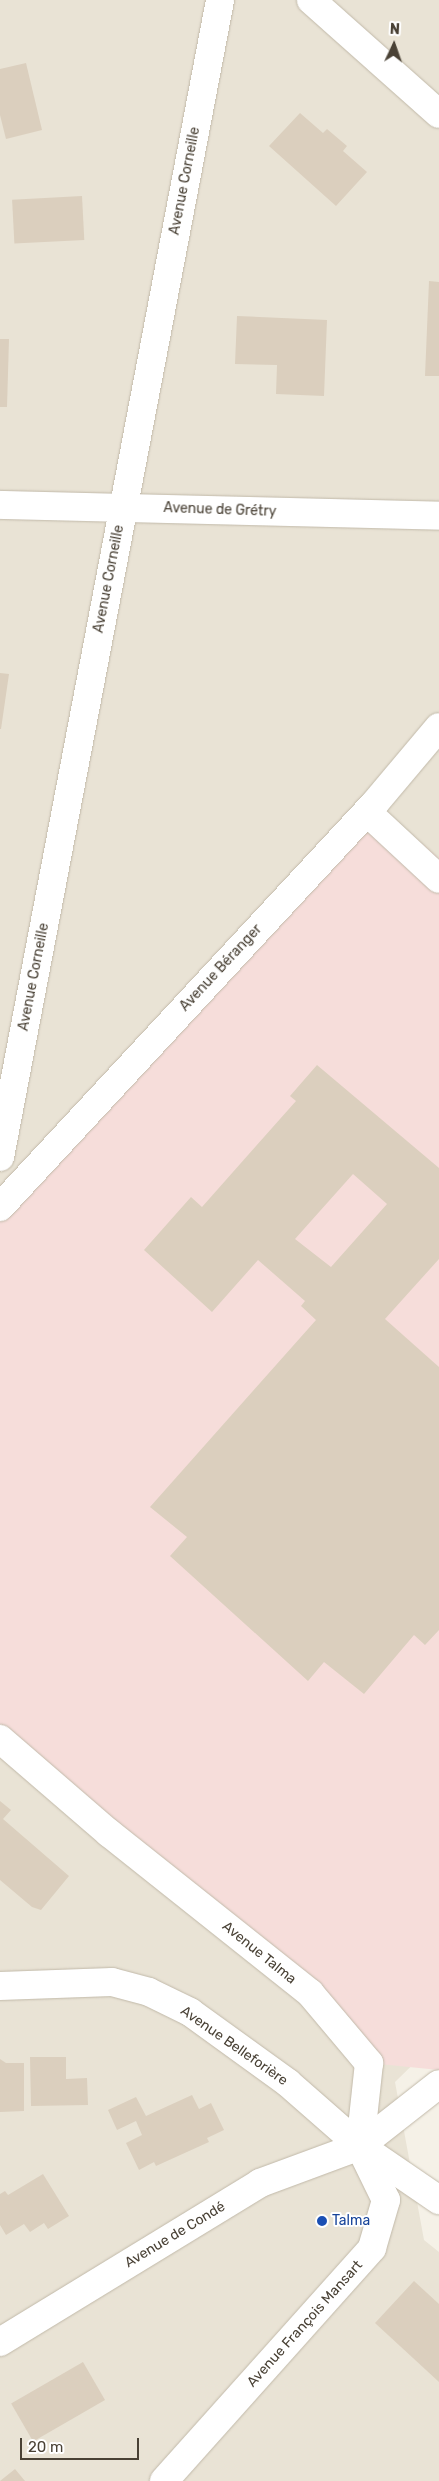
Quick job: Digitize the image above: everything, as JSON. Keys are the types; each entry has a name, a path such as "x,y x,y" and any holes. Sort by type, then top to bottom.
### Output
{"street":[{"name":"Avenue Corneille","path":"0,1158 220,0"},
{"path":"312,0 439,114"},
{"name":"Avenue de Grétry","path":"0,505 439,516"},
{"name":"Avenue Béranger","path":"0,1207 367,812 439,727"},
{"path":"367,812 439,879"},
{"name":"Avenue Talma","path":"0,1739 108,1833 310,1993 369,2063 360,2146"},
{"name":"Avenue Belleforière","path":"0,1986 112,1982 148,1992 190,2012 288,2083 360,2146"},
{"name":"Avenue de Condé","path":"0,2342 260,2183 360,2146 439,2084"},
{"path":"360,2146 439,2200"},
{"name":"Avenue François Mansart","path":"164,2481 372,2248 386,2200 360,2146"}],"shaded area":[{"path":"0,0 439,0 439,2039 395,2082 424,2240 439,2252 439,2481 0,2481"},
{"path":"375,803 439,858 439,2070 369,2063 0,1737 0,1207"}],"building":[{"path":"26,63 42,130 6,139 0,115 0,69"},
{"path":"300,113 323,133 327,129 347,146 343,151 367,172 336,206 269,146"},
{"path":"82,196 84,240 14,244 12,200"},
{"path":"429,281 439,282 439,376 425,376"},
{"path":"237,316 327,320 324,396 276,394 277,365 235,364"},
{"path":"0,339 9,339 7,407 0,407"},
{"path":"0,673 9,674 1,729 0,729"},
{"path":"317,1065 439,1168 439,1259 385,1319 439,1367 439,1630 425,1645 414,1635 364,1694 324,1662 308,1681 170,1556 187,1537 150,1507 316,1320 301,1306 305,1301 258,1260 212,1312 144,1250 191,1197 202,1207 296,1101 290,1096","holes":["353,1174 387,1204 331,1267 295,1239"]},
{"path":"0,1801 11,1810 3,1819 69,1876 41,1910 32,1907 0,1880"},
{"path":"30,2057 66,2057 66,2079 87,2078 88,2105 31,2106"},
{"path":"0,2059 6,2063 24,2063 24,2111 0,2112"},
{"path":"192,2095 199,2109 211,2103 224,2130 207,2138 209,2142 156,2166 154,2162 139,2170 126,2143 142,2135 136,2121 117,2130 108,2110 136,2097 146,2116"},
{"path":"43,2174 69,2216 48,2229 44,2223 30,2232 24,2224 6,2235 0,2225 0,2194 5,2191 8,2195"},
{"path":"414,2281 439,2304 439,2382 375,2323"},
{"path":"83,2362 105,2400 33,2442 11,2404"},
{"path":"15,2469 25,2481 0,2481"}],"place":[{"name":"Talma","path":"322,2221"}]}
